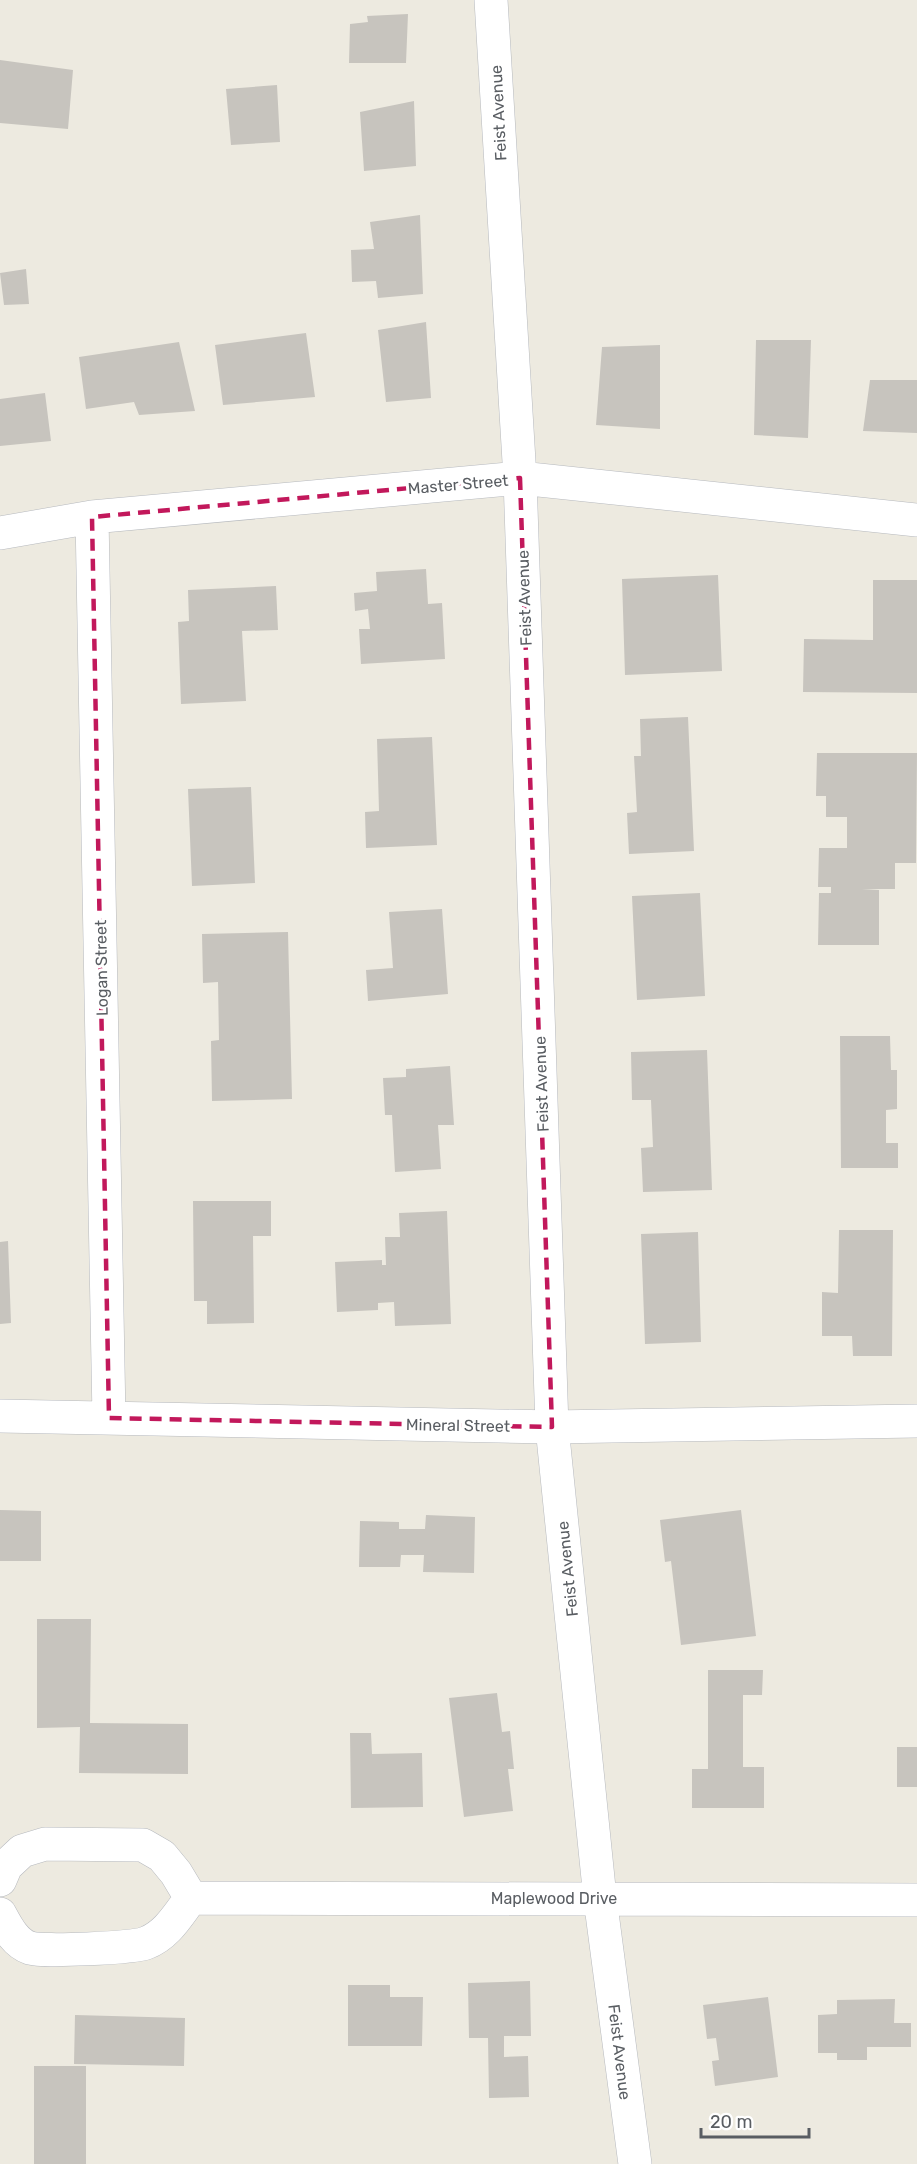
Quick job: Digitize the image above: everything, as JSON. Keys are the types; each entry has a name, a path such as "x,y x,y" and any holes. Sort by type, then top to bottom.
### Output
{"street":[{"name":"Feist Avenue","path":"491,0 520,478 552,1427 600,1898 635,2164"},
{"name":"Master Street","path":"0,533 92,518 520,478 917,520"},
{"name":"Logan Street","path":"92,518 110,1418"},
{"name":"Mineral Street","path":"0,1416 552,1427 917,1421"},
{"path":"0,1880 6,1866 22,1851 45,1844 143,1845 162,1856 176,1873 190,1898 167,1929 146,1944 111,1948 30,1948 11,1934 0,1914"},
{"name":"Maplewood Drive","path":"190,1898 917,1900"}],"highlighted area":[{"path":"520,478 552,1427 109,1418 92,517"}],"building":[{"path":"408,14 406,63 349,63 350,24 368,22 367,16"},
{"path":"0,60 73,70 68,129 0,123"},
{"path":"277,85 280,142 231,145 226,89"},
{"path":"414,101 416,166 364,171 360,112"},
{"path":"420,215 423,294 378,298 376,281 352,282 351,250 374,249 370,222"},
{"path":"26,269 29,304 4,305 0,273"},
{"path":"426,322 431,398 386,402 378,330"},
{"path":"306,333 315,397 223,405 215,345"},
{"path":"756,340 811,340 808,438 754,435"},
{"path":"179,342 195,411 139,415 134,402 86,409 79,357"},
{"path":"660,345 660,429 596,425 602,347"},
{"path":"870,380 917,380 917,433 863,431"},
{"path":"45,393 51,441 0,446 0,399"},
{"path":"426,569 428,604 442,603 445,659 361,664 359,629 370,629 368,609 355,611 354,593 377,591 376,572"},
{"path":"718,575 722,671 625,675 622,579"},
{"path":"873,580 917,580 917,693 803,692 804,639 873,640"},
{"path":"276,586 278,630 242,631 246,701 181,704 178,622 189,621 188,590"},
{"path":"688,717 694,851 629,854 627,813 637,812 634,756 641,756 640,719"},
{"path":"432,737 437,845 366,848 365,812 379,811 377,739"},
{"path":"817,753 917,753 916,863 895,863 895,889 862,889 879,890 879,945 818,945 819,893 831,893 831,887 818,887 819,848 847,848 847,817 826,817 826,796 816,796"},
{"path":"251,787 255,883 192,886 188,789"},
{"path":"700,893 705,996 637,1000 632,896"},
{"path":"442,909 448,994 368,1001 366,970 393,968 389,912"},
{"path":"288,932 292,1099 212,1101 211,1041 219,1040 218,982 203,983 202,934"},
{"path":"840,1036 890,1036 891,1070 897,1070 897,1109 886,1110 886,1143 898,1143 898,1168 841,1168"},
{"path":"707,1050 712,1190 643,1192 641,1148 653,1147 651,1100 632,1100 631,1052"},
{"path":"450,1066 454,1125 438,1125 441,1169 395,1172 392,1115 385,1115 383,1078 406,1077 406,1069"},
{"path":"193,1201 271,1201 271,1236 253,1236 254,1323 207,1324 207,1301 194,1301"},
{"path":"447,1211 451,1324 395,1326 394,1302 378,1303 378,1310 337,1312 335,1262 382,1260 382,1265 386,1265 385,1237 400,1237 399,1213"},
{"path":"839,1230 893,1230 892,1356 853,1356 852,1336 822,1336 822,1292 838,1293"},
{"path":"698,1232 701,1342 645,1344 641,1234"},
{"path":"8,1241 11,1323 0,1324 0,1242"},
{"path":"0,1510 41,1511 41,1561 0,1561"},
{"path":"741,1510 756,1636 681,1645 671,1561 665,1562 660,1520"},
{"path":"426,1515 475,1517 474,1573 423,1572 424,1555 401,1555 400,1567 359,1567 360,1521 399,1522 399,1529 425,1529"},
{"path":"37,1619 91,1619 90,1723 188,1724 188,1774 79,1773 80,1727 37,1728"},
{"path":"708,1670 763,1670 762,1695 743,1695 743,1767 764,1767 764,1808 692,1808 692,1769 708,1769"},
{"path":"497,1693 502,1732 510,1731 514,1769 508,1769 513,1811 464,1817 449,1698"},
{"path":"350,1733 371,1733 372,1754 422,1753 423,1807 351,1808"},
{"path":"897,1747 917,1747 917,1787 897,1787"},
{"path":"530,1981 531,2036 504,2036 504,2057 528,2056 529,2097 489,2098 488,2038 469,2038 468,1983"},
{"path":"348,1985 390,1985 390,1997 423,1997 422,2046 348,2046"},
{"path":"768,1997 778,2077 715,2086 712,2061 719,2060 716,2038 707,2039 703,2005"},
{"path":"895,1999 894,2023 911,2023 911,2047 867,2047 867,2060 837,2060 837,2053 818,2053 818,2015 837,2014 837,2000"},
{"path":"75,2015 185,2018 184,2066 74,2064"},
{"path":"34,2066 86,2066 86,2164 34,2164"}]}
